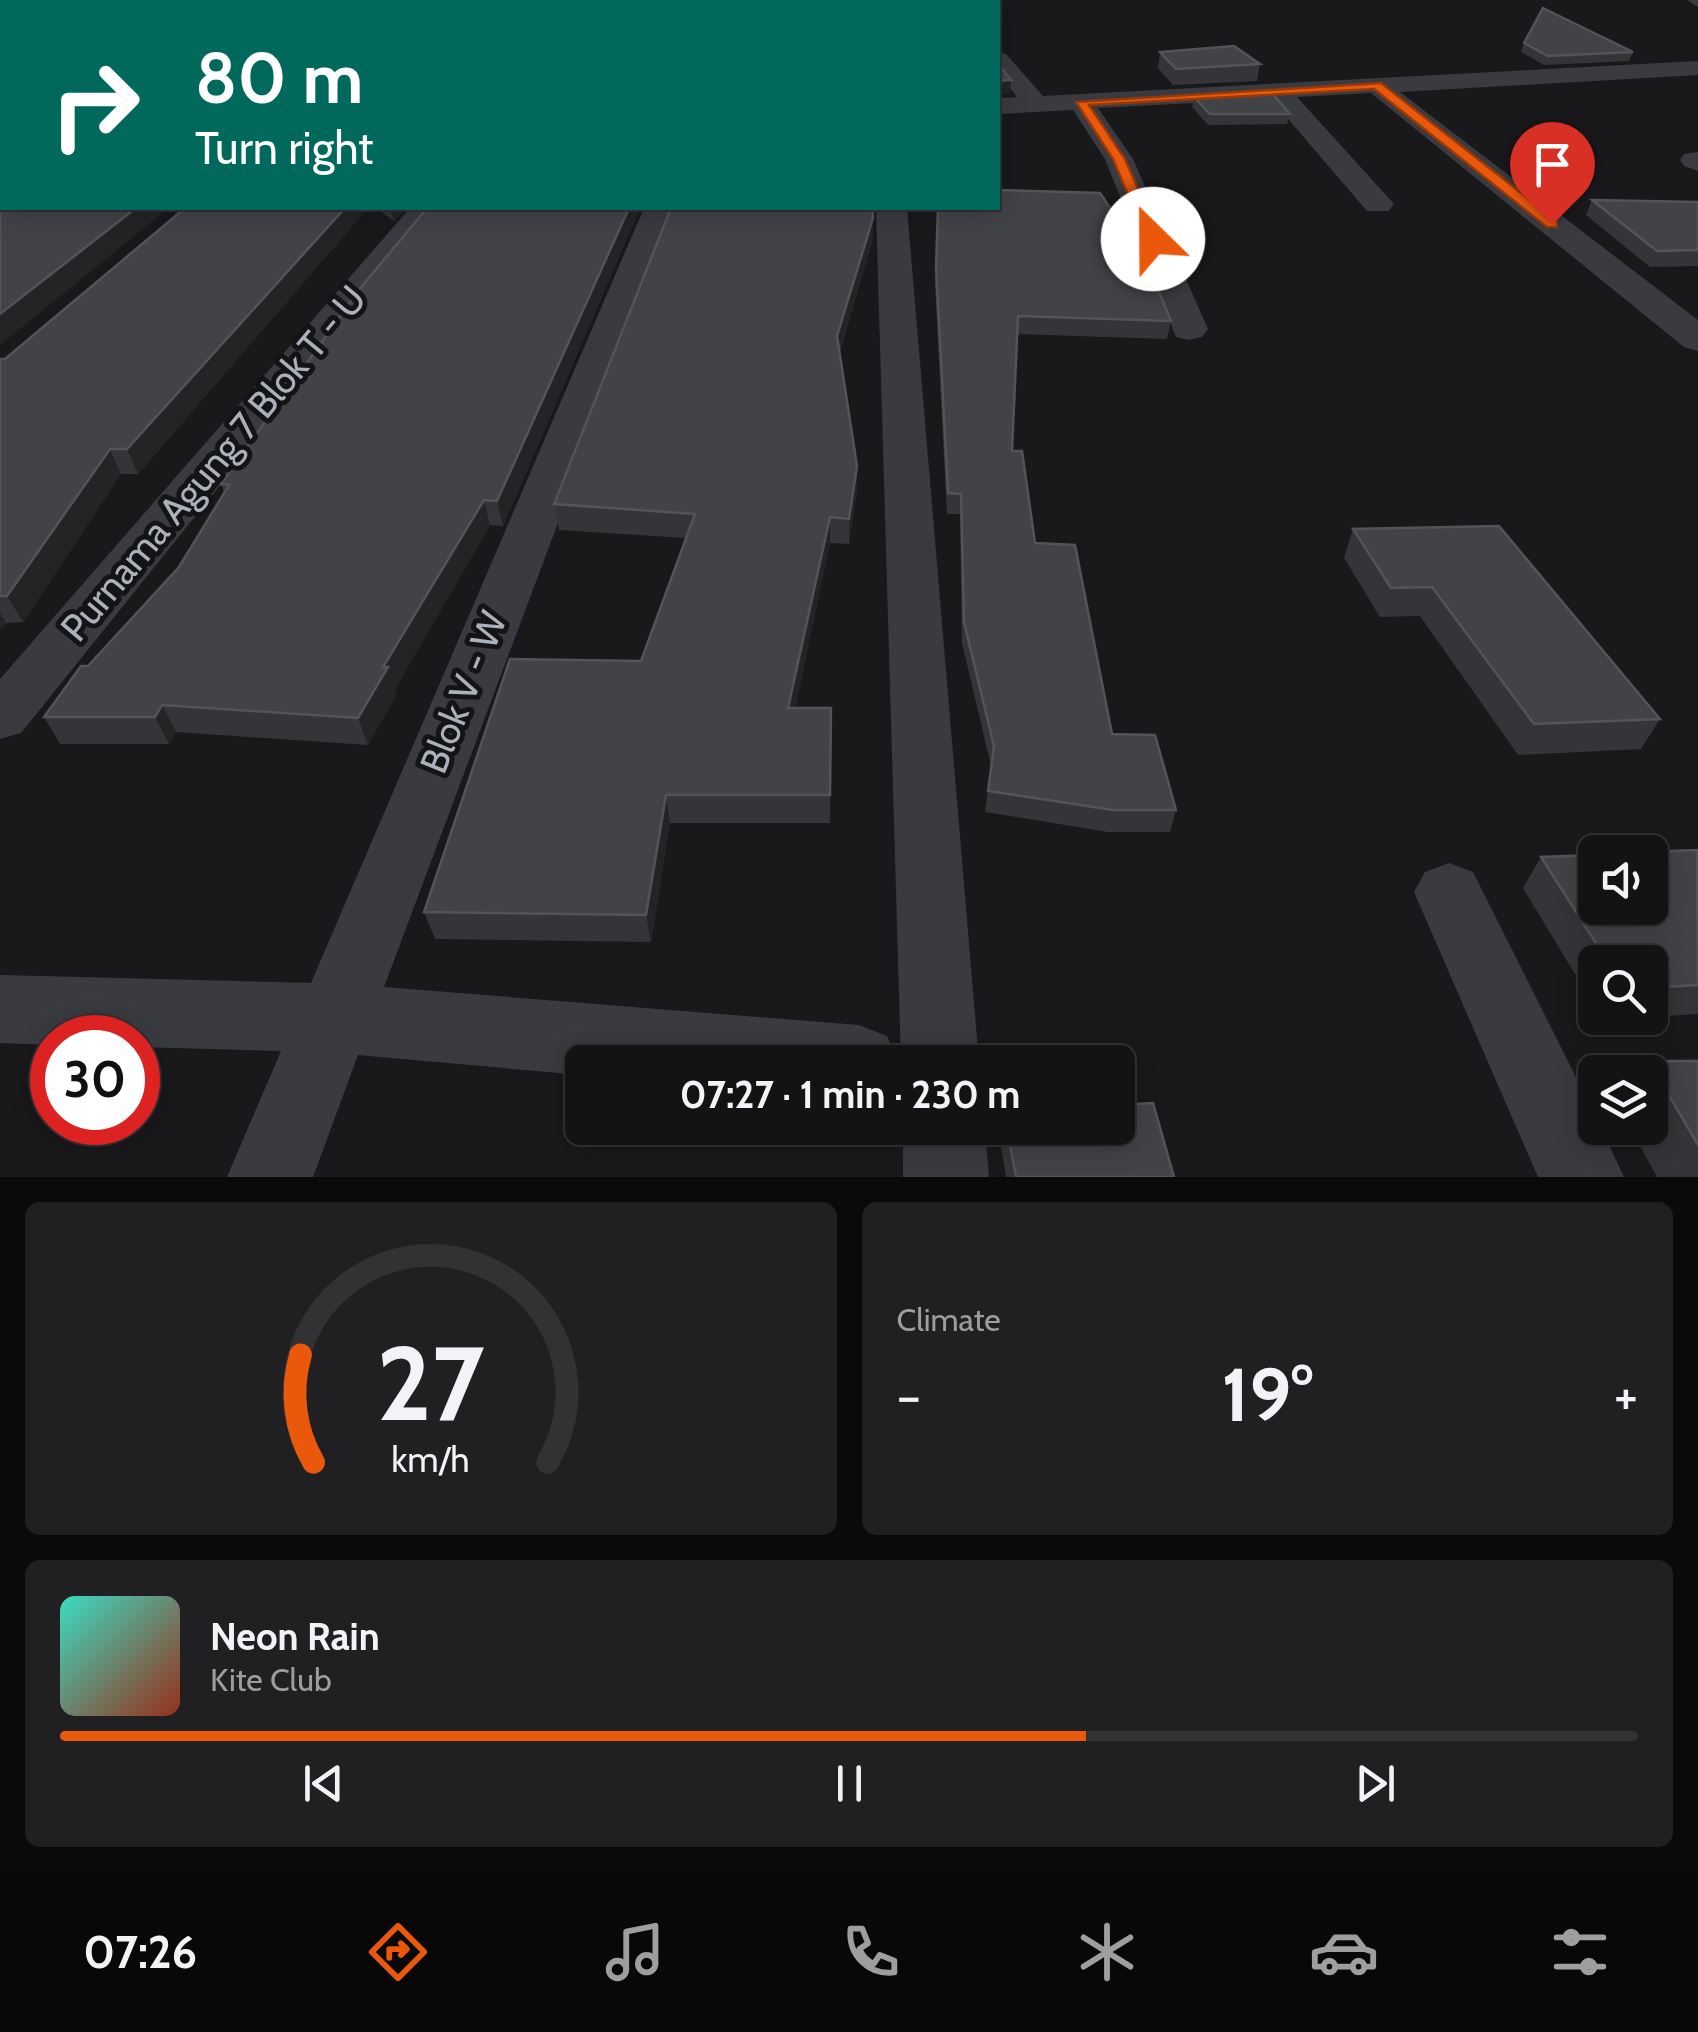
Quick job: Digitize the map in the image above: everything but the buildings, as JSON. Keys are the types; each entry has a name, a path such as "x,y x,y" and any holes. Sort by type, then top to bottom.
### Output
{"street":[{"path":"1000,61 1036,104"},
{"path":"1000,106 1698,68"},
{"path":"1377,86 1698,339"},
{"path":"1278,91 1378,204"},
{"path":"1081,102 1119,159 1189,329"},
{"name":"Purnama Agung 7 Blok T - U","path":"0,718 425,210"},
{"name":"Blok V - W","path":"270,1177 659,210"},
{"path":"891,210 939,1045"},
{"path":"1449,892 1582,1177"},
{"path":"0,1009 331,1018 655,1045"},
{"path":"945,1145 946,1177"}],"route":[{"path":"1153,239 1119,159 1081,102 1377,86 1552,224"}]}
